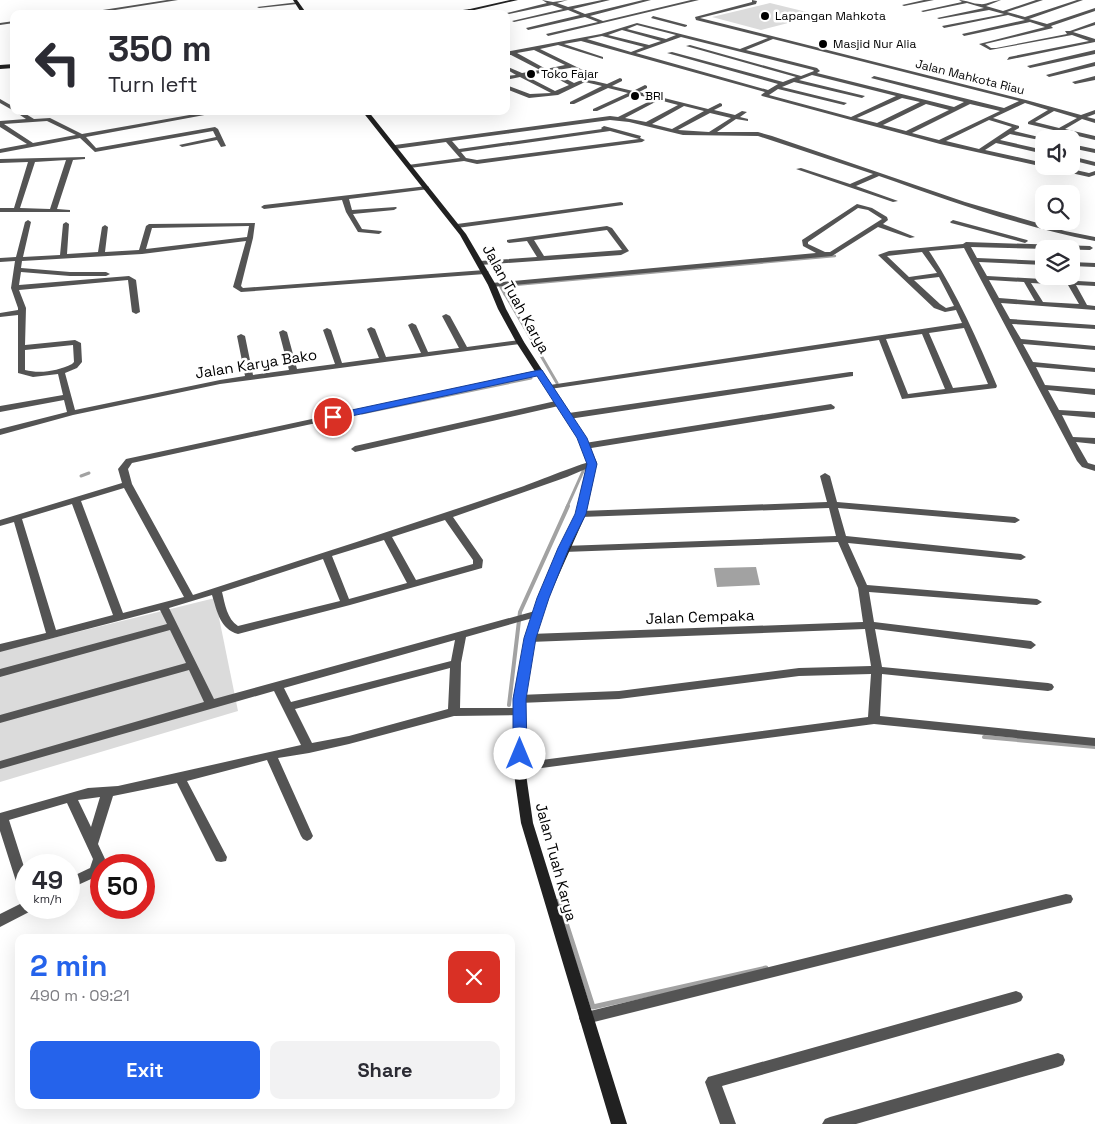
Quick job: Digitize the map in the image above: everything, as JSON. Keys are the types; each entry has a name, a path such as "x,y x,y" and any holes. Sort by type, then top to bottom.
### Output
{"main road":[{"path":"479,10 516,0"},
{"name":"Jalan Tuah Karya","path":"370,115 457,226 492,285 502,309 520,342 569,416 592,464 581,514 564,548 530,638 519,699 521,741 519,766 527,823 619,1124"}],"street":[{"path":"99,10 139,2 176,0"},
{"path":"544,0 603,22"},
{"path":"510,13 566,0"},
{"path":"514,21 608,0"},
{"path":"528,29 646,0 664,7"},
{"path":"548,35 697,0"},
{"path":"669,32 699,21 698,17 754,3 754,0"},
{"path":"904,5 932,0"},
{"path":"961,0 1072,32"},
{"path":"939,18 986,6 999,0"},
{"path":"944,28 1007,13 1041,0"},
{"path":"964,35 1026,19 1081,0"},
{"path":"259,7 296,1"},
{"path":"923,11 968,1"},
{"path":"1095,9 1049,26 981,44 990,49 996,49 1072,32 1095,23"},
{"path":"653,17 685,26"},
{"name":"Jalan Mahkota Riau","path":"699,21 938,79 1095,120"},
{"path":"510,53 602,35 637,24 817,70 777,87 764,95 940,142 1035,163"},
{"path":"1049,26 1058,27"},
{"path":"622,29 664,40"},
{"path":"1065,29 1095,40"},
{"path":"602,35 648,46"},
{"path":"629,54 682,35"},
{"path":"689,70 772,38"},
{"path":"579,39 650,60 732,80 769,92"},
{"path":"650,60 703,40"},
{"path":"1009,59 1095,40"},
{"path":"558,44 601,58"},
{"path":"688,46 800,77"},
{"path":"510,90 529,96 556,94 587,81 593,76 534,48"},
{"path":"1030,66 1095,52"},
{"path":"510,53 575,86"},
{"path":"670,53 784,84"},
{"path":"732,80 782,60"},
{"path":"1049,75 1095,64"},
{"path":"510,77 570,66"},
{"path":"510,69 556,94"},
{"path":"812,73 953,109"},
{"path":"874,78 1004,110"},
{"path":"1075,82 1095,78"},
{"path":"853,118 938,79"},
{"path":"572,103 620,80"},
{"path":"794,80 862,96"},
{"path":"587,81 746,120"},
{"path":"595,110 645,86"},
{"path":"777,87 844,103"},
{"path":"825,112 878,90"},
{"path":"620,118 667,94"},
{"path":"646,125 682,104 692,101"},
{"path":"940,142 1024,101"},
{"path":"878,125 926,102"},
{"path":"907,133 969,102"},
{"path":"672,131 720,106"},
{"path":"1053,109 1030,123 1060,130 1095,112"},
{"path":"707,135 744,112"},
{"path":"23,115 31,120"},
{"path":"0,151 200,115"},
{"path":"395,147 579,121 620,118 672,131 707,135 758,134 1089,243 1095,257"},
{"path":"981,150 1016,127 986,118"},
{"path":"0,124 48,120 81,136 95,150 215,129 223,146"},
{"path":"410,166 464,159 476,162 642,139 579,121"},
{"path":"0,124 32,145"},
{"path":"458,151 609,130"},
{"path":"1010,132 1035,137"},
{"path":"1080,134 1093,137"},
{"path":"182,145 219,138"},
{"path":"448,140 464,159"},
{"path":"996,141 1035,150"},
{"path":"1080,148 1095,151"},
{"path":"0,161 83,158"},
{"path":"53,211 70,159"},
{"path":"16,211 32,160"},
{"path":"1080,160 1095,164"},
{"path":"799,168 895,201"},
{"path":"1080,173 1089,175 1095,173"},
{"path":"851,186 879,174"},
{"path":"264,207 427,188"},
{"path":"345,198 349,212 360,231 379,232"},
{"path":"457,226 622,204"},
{"path":"492,285 825,255 837,252 878,225 885,218 857,206 804,241 805,245 825,255"},
{"path":"349,212 394,208"},
{"path":"0,210 68,211"},
{"path":"22,348 75,342 77,344 78,362 71,370 33,374 21,372 22,312 15,288 19,259 28,222"},
{"path":"953,222 1035,244"},
{"path":"63,256 66,224"},
{"path":"142,252 149,226 253,224 237,287 241,290 482,268 542,259 621,253 625,252 626,248 607,228 509,240"},
{"path":"878,225 912,237"},
{"path":"102,254 105,227"},
{"path":"0,260 142,252 250,238"},
{"path":"529,238 542,259"},
{"path":"1089,243 1095,239"},
{"path":"958,307 946,310 940,308 882,255 889,252 924,250 966,244 1035,246"},
{"path":"966,244 1070,439 1085,465 1095,468"},
{"path":"882,338 905,397 994,385 942,275 924,250"},
{"path":"974,260 1035,263"},
{"path":"1080,265 1095,266"},
{"path":"17,270 70,274 104,274 132,280 136,312"},
{"path":"907,279 942,275"},
{"path":"15,288 126,278"},
{"path":"984,278 1035,281"},
{"path":"1026,280 1040,303"},
{"path":"1080,283 1095,284"},
{"path":"1072,285 1084,307"},
{"path":"995,300 1095,308"},
{"path":"0,315 22,312"},
{"path":"446,316 464,349"},
{"path":"1007,321 1095,328"},
{"path":"412,325 425,354"},
{"path":"550,387 967,325"},
{"path":"371,329 383,359"},
{"path":"327,330 339,365"},
{"path":"283,332 293,371"},
{"path":"925,332 950,391"},
{"path":"241,336 249,378"},
{"path":"1018,341 1095,348"},
{"name":"Jalan Karya Bako","path":"0,432 72,413 220,382 520,342"},
{"path":"1031,364 1095,370"},
{"path":"61,371 72,413"},
{"path":"190,598 127,484 124,469 129,462 539,372"},
{"path":"569,416 850,374"},
{"path":"1043,387 1095,392"},
{"path":"0,409 67,397"},
{"path":"355,449 560,403"},
{"path":"585,446 831,407"},
{"path":"1056,412 1095,415"},
{"path":"1070,439 1095,442"},
{"path":"0,648 216,590 447,516 592,464"},
{"path":"826,476 842,539 864,588 877,670 874,720"},
{"path":"0,523 127,484"},
{"path":"76,501 118,617"},
{"path":"581,514 834,505 1015,520"},
{"path":"216,590 228,626 233,630 346,603 478,566 478,560 447,516"},
{"path":"18,517 52,635"},
{"path":"386,535 413,585"},
{"path":"564,548 842,539 1021,556"},
{"path":"326,554 346,603"},
{"path":"864,588 1037,602"},
{"path":"163,605 211,704"},
{"path":"0,765 539,613"},
{"name":"Jalan Cempaka","path":"530,638 870,625 1031,645"},
{"path":"0,673 173,626"},
{"path":"454,712 456,663 462,635"},
{"path":"288,707 456,663"},
{"path":"0,719 192,665"},
{"path":"519,699 619,695 799,672 877,670 1048,687"},
{"path":"277,686 309,748"},
{"path":"15,860 1,818 71,796 108,792 180,778 270,755 349,740 454,712 519,712"},
{"path":"519,766 874,720 1095,742"},
{"path":"270,755 307,836"},
{"path":"180,778 221,857"},
{"path":"92,844 108,792"},
{"path":"71,796 99,859 94,871 80,878"},
{"path":"586,1018 1066,900"},
{"path":"0,921 15,913"},
{"path":"728,1124 713,1082 1016,997"},
{"path":"830,1124 1058,1060"}],"shaded area":[{"name":"Lapangan Mahkota","path":"770,3 819,15 761,30 712,17"},
{"path":"756,567 760,585 717,587 714,568"},
{"path":"215,598 238,711 0,782 0,651"}],"waterway":[{"path":"514,285 835,256"},
{"path":"504,286 500,286 505,295"},
{"path":"505,294 557,383"},
{"path":"362,413 531,378"},
{"path":"567,507 584,469"},
{"path":"81,476 89,473"},
{"path":"509,705 520,612 568,506"},
{"path":"984,737 1095,747"},
{"path":"559,901 593,1007 766,968"}],"place":[{"name":"Lapangan Mahkota","path":"765,16"},
{"name":"Masjid Nur Alia","path":"823,44"},
{"name":"Toko Fajar","path":"531,74"},
{"name":"BRI","path":"635,96"}],"route":[{"path":"333,417 539,372 582,438 592,464 581,514 543,598 530,638 519,699 520,754"}]}
